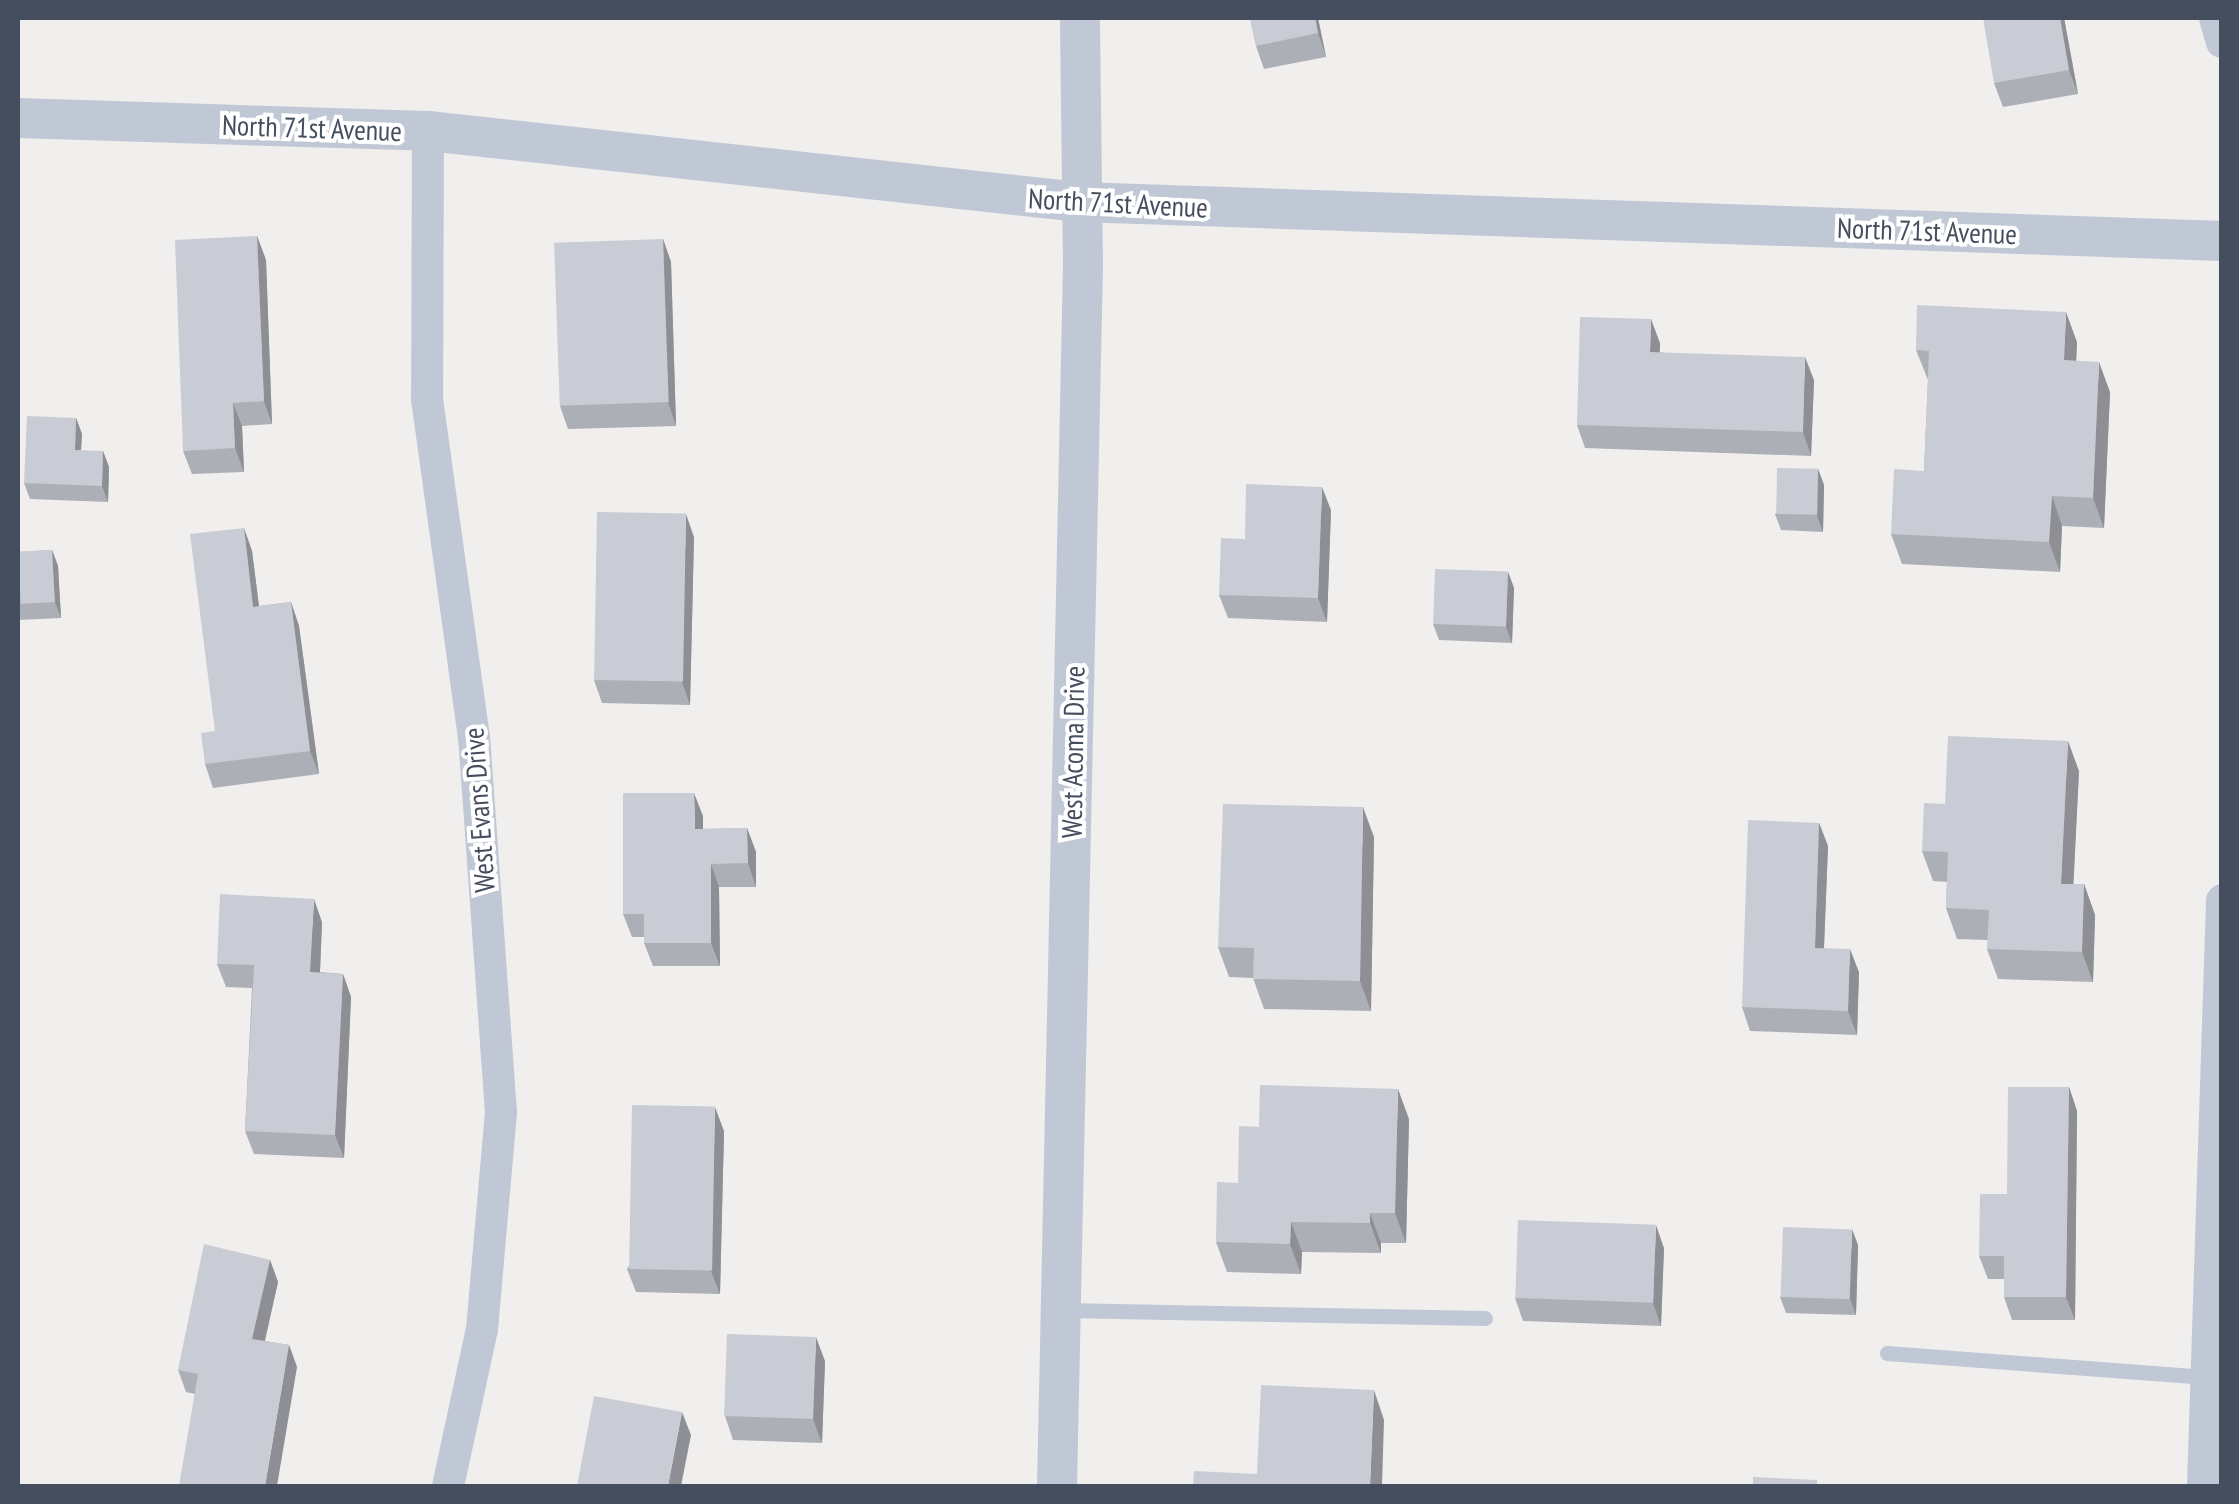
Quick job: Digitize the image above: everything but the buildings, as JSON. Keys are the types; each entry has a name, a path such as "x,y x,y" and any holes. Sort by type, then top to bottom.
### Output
{"street":[{"name":"West Acoma Drive","path":"1057,1486 1080,18"},
{"path":"2215,18 2222,42"},
{"name":"North 71st Avenue","path":"18,118 428,131 1079,202 2222,241"},
{"name":"West Evans Drive","path":"428,131 428,399 474,736 501,1112 482,1329 448,1486"},
{"path":"2203,1486 2222,900"}],"lane":[{"path":"1060,1310 1485,1318"},
{"path":"1887,1353 2206,1377"}]}
